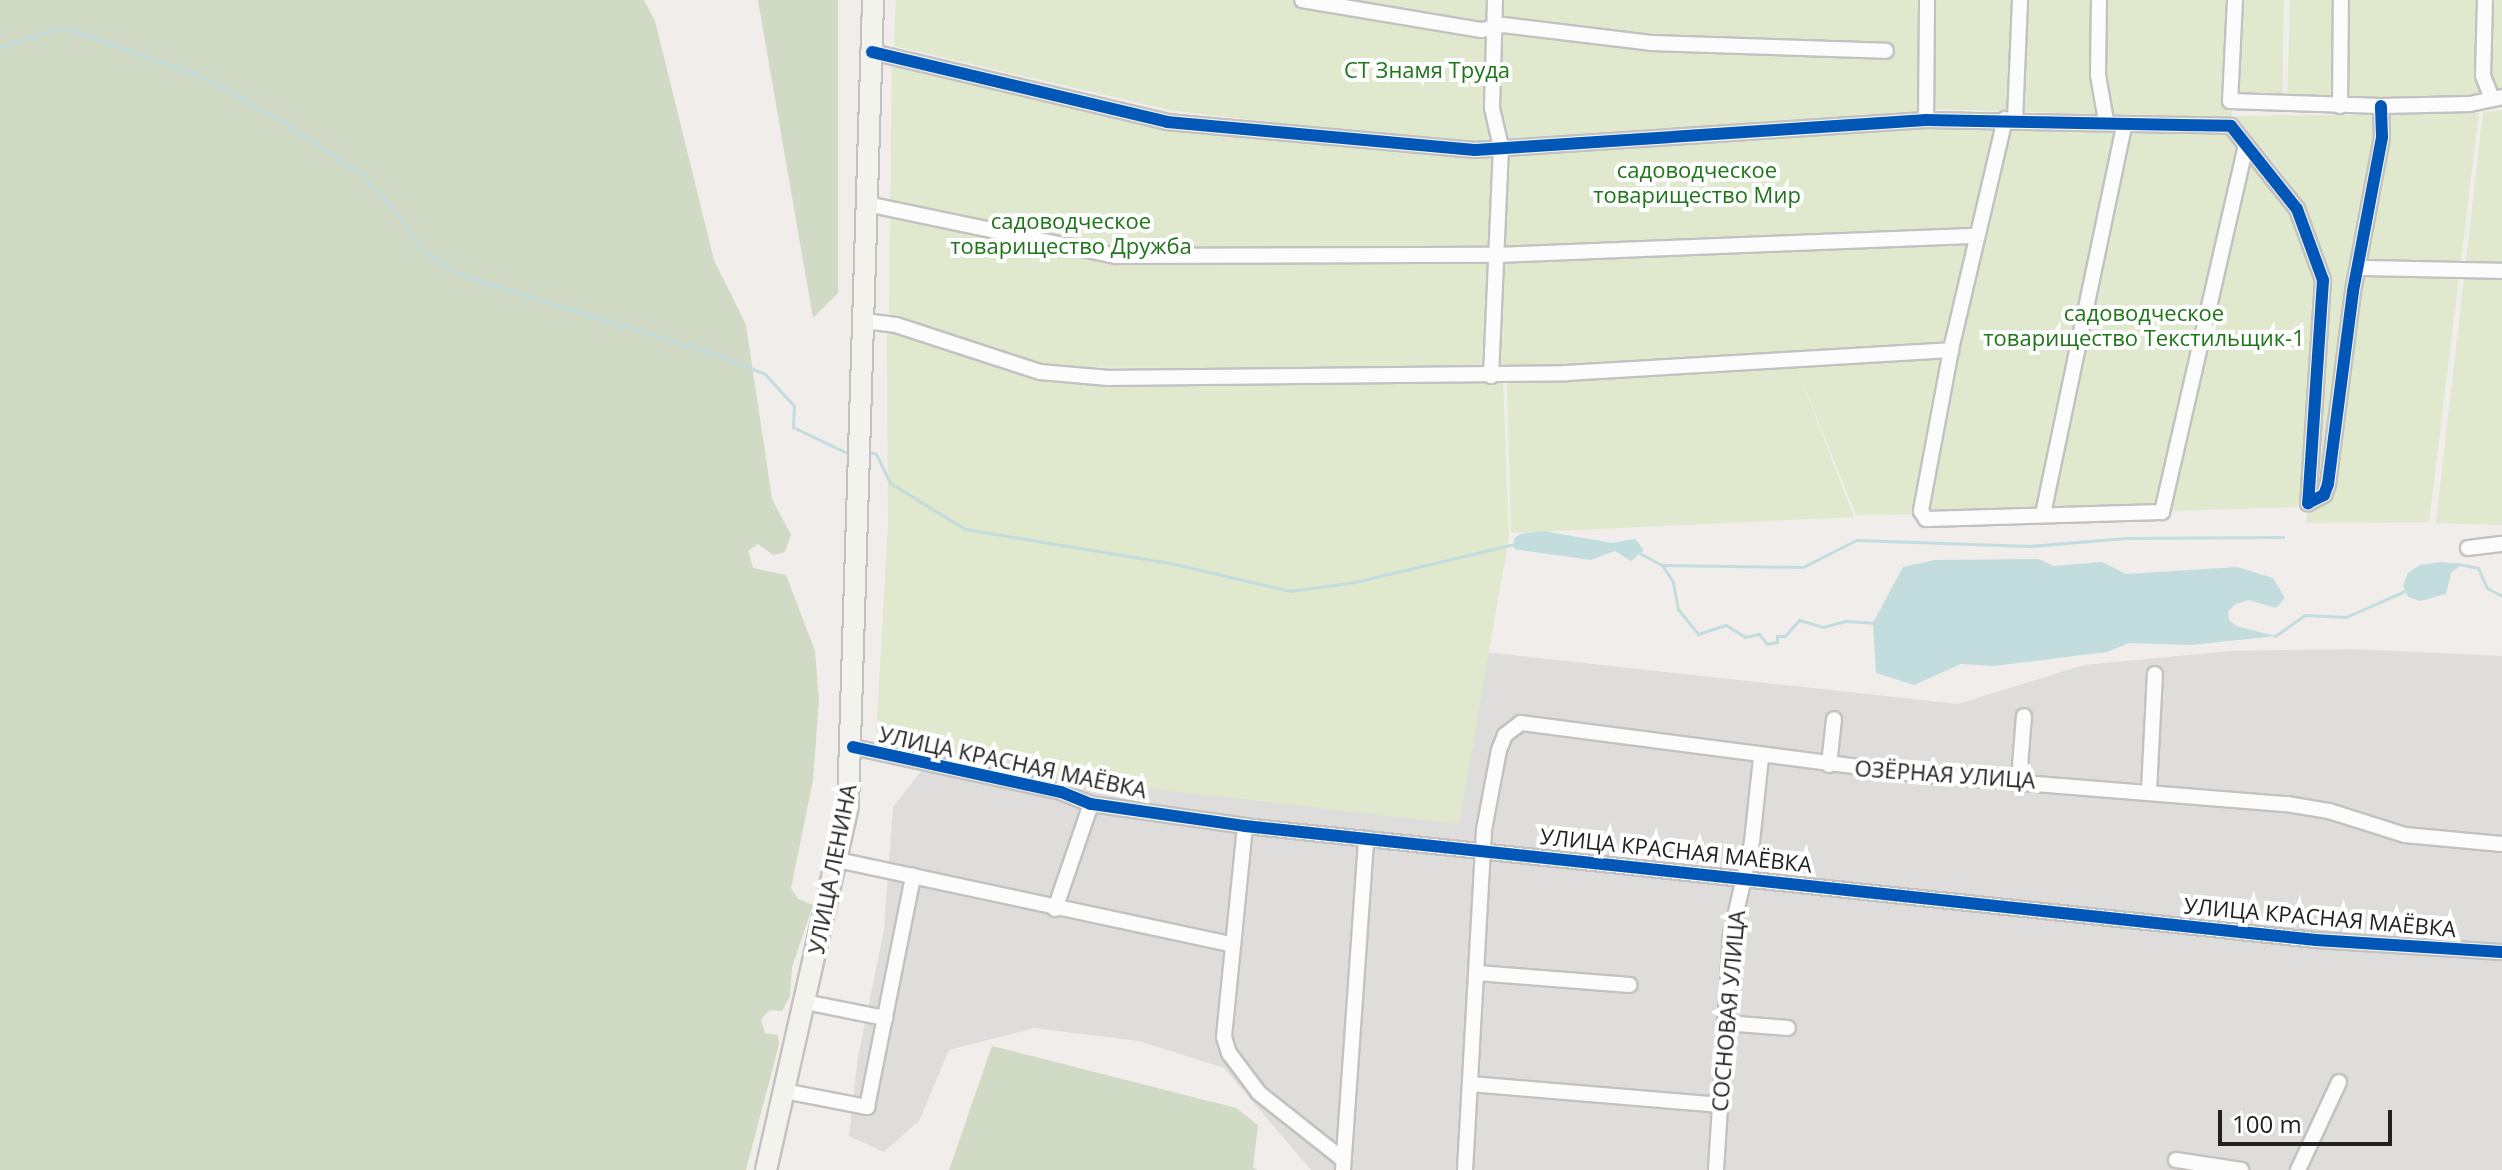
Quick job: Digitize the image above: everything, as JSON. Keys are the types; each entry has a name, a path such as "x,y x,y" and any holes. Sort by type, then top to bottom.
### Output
{"main road":[{"name":"УЛИЦА ЛЕНИНА","path":"766,1170 838,860 853,747 855,563 873,0"}],"street":[{"path":"1302,0 1493,28 1667,44 1886,51"},
{"path":"1491,376 1501,147 1492,108 1495,0"},
{"path":"1926,120 1927,0"},
{"path":"2020,0 2010,120 1977,236 1951,350 1922,516 2043,514 2060,518 2165,508 2246,146"},
{"path":"2099,0 2098,75 2106,121"},
{"path":"2235,0 2230,101 2340,106 2470,104 2496,96 2483,76 2485,0"},
{"path":"2340,106 2341,0"},
{"path":"872,52 1167,122 1329,139 1501,147 1926,120 2106,121 2124,125 2231,126 2297,209 2323,280 2308,503 2324,495 2328,484 2382,137 2381,106"},
{"path":"2043,514 2124,125"},
{"path":"867,204 1116,256 1496,255 1977,236"},
{"path":"2360,268 2502,271"},
{"path":"864,321 896,325 1064,376 1491,376 1951,350"},
{"path":"2468,548 2502,544"},
{"path":"2149,791 2155,674"},
{"path":"2019,779 2024,716"},
{"path":"1829,765 1834,719"},
{"name":"ОЗЁРНАЯ УЛИЦА","path":"1486,849 1499,750 1505,735 1521,723 1761,758 2287,804 2329,811 2405,835 2502,844"},
{"name":"УЛИЦА КРАСНАЯ МАЁВКА","path":"853,747 1061,792 1091,804 1245,826 1486,849 1741,881 1859,888 2316,940 2502,952"},
{"name":"СОСНОВАЯ УЛИЦА","path":"1716,1170 1731,934 1752,842 1761,758"},
{"name":"УЛИЦА КРАСНАЯ МАЁВКА","path":"1055,909 1091,804"},
{"path":"1245,826 1224,1037 1229,1053 1259,1093 1342,1164"},
{"path":"1342,1164 1366,839"},
{"path":"1465,1170 1486,849"},
{"path":"838,860 1233,945"},
{"path":"784,1091 867,1107 913,876"},
{"path":"1478,973 1630,985"},
{"path":"805,1002 885,1018"},
{"path":"1726,1023 1788,1028"},
{"path":"2298,1170 2339,1082"},
{"path":"1471,1084 1720,1105"},
{"path":"2176,1160 2241,1170"}],"shaded area":[{"path":"2352,649 2502,656 2502,1170 1311,1170 1224,1068 1139,1041 1034,1028 949,1050 919,1121 884,1152 849,1136 858,1057 884,930 893,807 941,746 1094,782 1473,746 1484,652 1958,704 2084,665 2231,651"}],"green space":[{"path":"0,0 644,0 655,21 714,260 746,325 772,499 791,535 785,552 773,555 758,544 748,551 753,568 786,575 815,651 819,700 813,780 791,888 798,899 813,905 792,967 790,996 782,1011 770,1010 761,1019 765,1033 778,1035 779,1044 746,1170 0,1170"},
{"path":"758,0 838,0 838,293 813,318"},
{"name":"СТ Знамя Труда","path":"896,0 1496,0 1497,150 1170,110 894,46"},
{"path":"1502,0 1923,0 1920,113 2172,116 1933,109 1935,0 2284,0 2282,109 2232,110 2231,116 2277,170 2328,291 2306,212 2284,175 2236,116 2479,113 2429,522 2306,523 2323,339 2298,507 1917,519 1925,485 1917,514 1856,515 1794,361 1854,517 1511,533 1507,382 1740,364 1497,371"},
{"path":"2290,0 2502,0 2502,108 2287,112"},
{"name":"садоводческое товарищество Дружба","path":"892,60 1168,117 1497,152 1481,370 1049,367 889,315"},
{"path":"2502,110 2502,525 2436,523 2483,112"},
{"path":"887,330 1042,377 1117,387 1503,382 1509,536 1459,824 1094,782 941,746 914,747 876,738 888,525"},
{"path":"992,1046 1236,1108 1258,1125 1253,1167 1257,1170 949,1170"}],"water":[{"path":"1543,531 1612,543 1635,539 1644,550 1631,561 1615,551 1591,560 1514,549 1514,539 1520,534"},
{"path":"2038,559 2054,566 2102,562 2126,574 2237,567 2273,578 2285,598 2276,608 2249,600 2236,604 2228,611 2229,620 2236,626 2276,636 2191,645 2129,643 2107,652 1994,666 1961,664 1914,685 1876,673 1873,623 1903,567 1935,560"},
{"path":"2441,562 2462,564 2451,573 2446,594 2420,601 2408,597 2403,585 2408,573 2420,565"}],"waterway":[{"path":"0,47 64,27 202,77 285,123 361,174 398,215 422,251 464,276 721,356 765,374 794,406 793,427 849,454"},
{"path":"867,451 876,454 890,483 965,529 1170,563 1290,591 1355,582 1515,544"},
{"path":"1663,565 1803,567 1856,540 2030,546 2126,538 2283,537"},
{"path":"1641,554 1662,565 1673,582 1678,609 1698,634 1726,625 1745,637 1759,634 1767,644 1777,642 1777,636 1785,636 1799,620 1823,627 1846,621 1876,623"},
{"path":"2458,564 2478,568 2487,588 2502,596"},
{"path":"2275,636 2305,615 2346,617 2405,591"}],"cycle path":[{"path":"872,52 1167,122 1475,150 1926,120 2231,126 2297,209 2323,280 2308,503 2324,495 2328,484 2353,291 2382,137 2381,106"},
{"path":"853,747 1061,792 1091,804 1245,826 2316,940 2502,952"}],"park label":[{"name":"садоводческое товарищество Мир","path":"1697,182"},
{"name":"садоводческое товарищество Текстильщик-1","path":"2144,324"}]}
